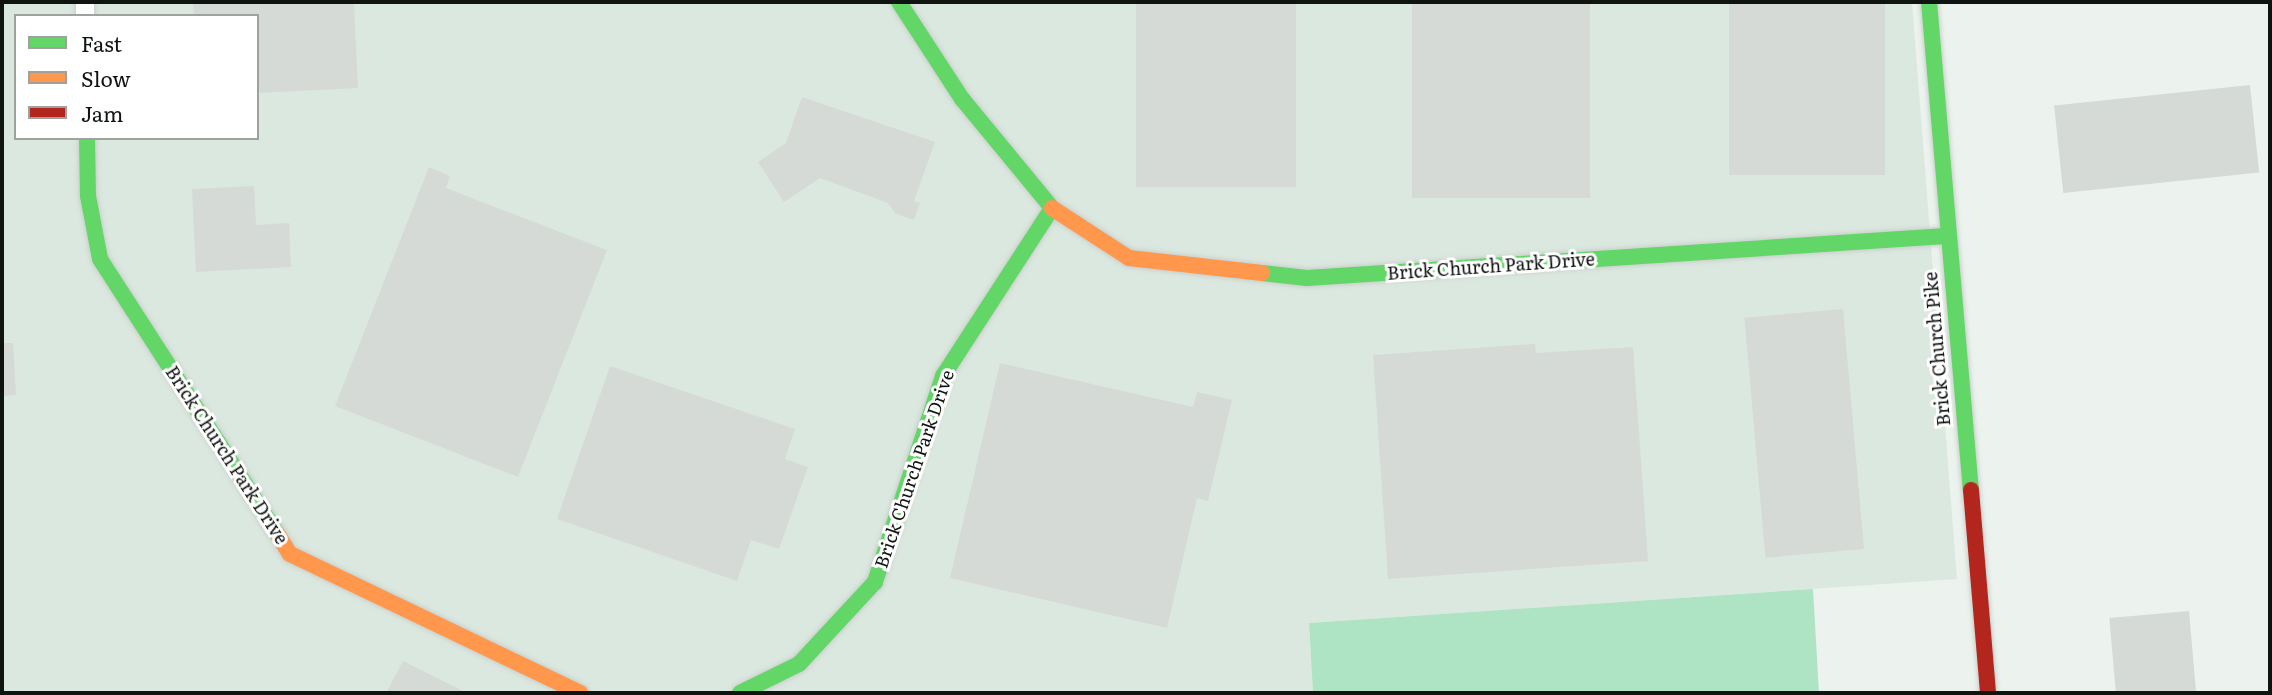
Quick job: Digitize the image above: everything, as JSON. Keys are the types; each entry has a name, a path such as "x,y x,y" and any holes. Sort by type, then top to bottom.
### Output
{"street":[{"name":"Brick Church Park Drive","path":"899,2 962,99 1052,208 1129,258 1307,278 1946,236"},
{"name":"Brick Church Pike","path":"1929,2 1946,236 1987,693"},
{"name":"Brick Church Park Drive","path":"88,140 88,196 100,259 290,554 580,693"},
{"name":"Brick Church Park Drive","path":"740,693 799,664 874,582 943,376 1052,208"}],"shaded area":[{"path":"2,2 1912,2 1957,579 1309,623 1313,693 2,693"}],"green space":[{"path":"1813,589 1819,693 1313,693 1309,623"}],"building":[{"path":"193,2 354,2 358,88 259,93 259,14 194,14"},
{"path":"1136,2 1296,2 1296,187 1136,187"},
{"path":"1412,2 1590,2 1590,198 1412,198"},
{"path":"1729,2 1885,2 1885,175 1729,175"},
{"path":"2250,85 2259,173 2063,193 2054,106"},
{"path":"802,97 935,142 914,201 920,203 914,220 895,213 888,203 820,178 784,202 758,162 786,143"},
{"path":"429,167 450,176 446,188 607,250 518,477 335,406"},
{"path":"254,186 256,225 289,223 291,267 196,272 192,189"},
{"path":"1843,309 1864,549 1765,558 1744,318"},
{"path":"2,343 13,343 16,395 2,396"},
{"path":"1535,344 1536,353 1633,347 1648,561 1388,579 1373,355"},
{"path":"1000,363 1193,407 1197,392 1232,400 1208,501 1197,498 1167,628 950,578"},
{"path":"610,366 795,429 785,459 808,467 779,549 751,540 737,581 557,519"},
{"path":"2189,611 2196,693 2116,693 2109,618"},
{"path":"403,661 467,693 386,693"}],"traffic: fast":[{"path":"740,693 799,664 875,582 943,376 1052,208 962,99 899,2"},
{"path":"1929,2 1971,490"},
{"path":"87,140 88,196 100,259 278,535"},
{"path":"1262,273 1307,278 1946,236"}],"traffic: slow":[{"path":"1052,208 1129,258 1262,273"},
{"path":"278,535 290,554 580,693"}],"traffic: jam":[{"path":"1971,490 1988,693"}]}
